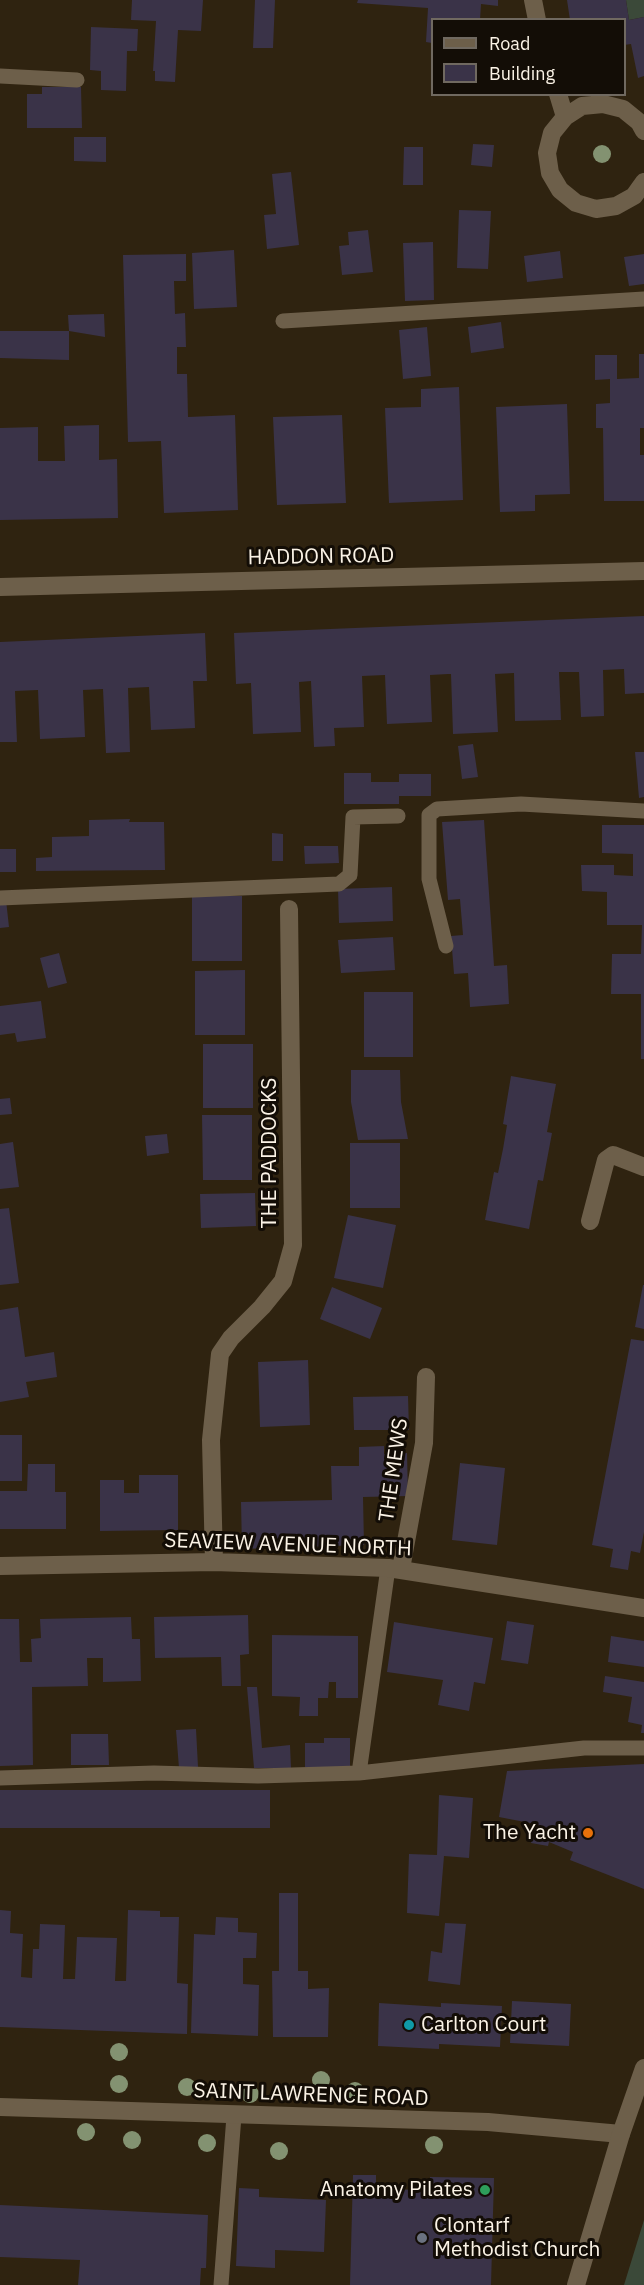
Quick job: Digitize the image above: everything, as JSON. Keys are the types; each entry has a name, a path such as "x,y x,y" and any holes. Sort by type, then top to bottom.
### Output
{"street":[{"path":"533,0 537,18"},
{"path":"559,96 565,117"},
{"path":"644,131 639,122 623,109 603,104 582,106 565,117 552,133 547,153 550,173 560,190 576,203 596,208 616,206 634,196 644,182"},
{"name":"HADDON ROAD","path":"0,587 644,571"},
{"name":"THE PADDOCKS","path":"214,1562 212,1440 216,1373 220,1354 231,1338 262,1307 283,1281 293,1245 289,909"},
{"path":"590,1221 606,1160 613,1155 644,1167"},
{"name":"THE MEWS","path":"395,1569 424,1443 426,1377"},
{"name":"SEAVIEW AVENUE NORTH","path":"0,1566 214,1562 395,1569 644,1608"},
{"path":"576,2285 621,2134 644,2068"},
{"name":"SAINT LAWRENCE ROAD","path":"0,2107 234,2116 488,2122 621,2134"}],"lane":[{"path":"0,76 77,81"},
{"path":"283,321 644,299"},
{"path":"446,946 429,879 429,815 437,809 521,804 644,811"},
{"path":"0,898 339,884 350,875 353,817 398,816"},
{"path":"359,1773 395,1569"},
{"path":"0,1779 154,1773 258,1776 359,1773 584,1748 644,1748"},
{"path":"221,2285 234,2116"}],"green space":[{"path":"626,0 644,0 644,17 629,20"},
{"path":"644,2220 644,2285 624,2285"}],"building":[{"path":"132,0 203,0 201,31 178,30 175,82 155,81 155,71 153,71 156,21 131,20"},
{"path":"255,0 275,0 273,48 253,48"},
{"path":"358,0 498,0 498,6 481,4 480,18 431,18 431,43 426,42 428,8 357,3"},
{"path":"567,0 626,0 629,20 644,17 644,76 638,78 631,44 626,45 626,18 570,18"},
{"path":"91,27 138,29 137,51 127,51 126,91 101,90 101,71 90,70"},
{"path":"42,87 81,87 82,128 27,128 27,94 42,94"},
{"path":"74,137 106,137 106,162 74,161"},
{"path":"473,144 494,145 492,167 471,165"},
{"path":"404,147 423,147 423,185 403,185"},
{"path":"291,172 299,245 267,249 264,215 276,214 272,174"},
{"path":"459,210 491,211 488,269 457,268"},
{"path":"368,230 373,272 342,275 339,246 349,245 348,232"},
{"path":"433,242 434,300 405,301 403,243"},
{"path":"234,250 237,307 194,309 192,253"},
{"path":"560,251 563,278 527,282 524,256"},
{"path":"186,254 186,281 174,281 175,314 185,313 186,347 177,347 177,374 187,374 188,417 235,415 238,510 164,513 161,441 128,442 123,255"},
{"path":"644,254 644,284 629,286 624,257"},
{"path":"104,314 105,337 69,331 68,315"},
{"path":"501,322 504,348 471,353 468,327"},
{"path":"427,327 431,376 403,379 399,330"},
{"path":"0,331 69,331 69,360 0,358"},
{"path":"639,354 644,354 644,428 640,428 640,455 644,455 644,501 604,501 603,428 596,428 596,404 610,403 610,379 595,380 595,355 617,355 617,379 639,378"},
{"path":"459,387 463,500 389,503 385,408 421,407 421,389"},
{"path":"567,404 570,494 535,495 535,511 500,512 496,407"},
{"path":"342,415 346,503 277,505 273,417"},
{"path":"99,425 99,460 117,459 118,518 0,520 0,428 38,427 38,461 65,461 64,426"},
{"path":"644,616 644,693 625,694 624,669 603,670 604,716 581,717 579,672 559,672 561,720 515,721 514,673 495,674 498,732 453,734 451,674 448,674 430,675 432,722 387,724 385,675 362,676 364,727 334,728 335,746 314,747 311,681 299,682 301,732 253,734 251,683 236,684 234,633"},
{"path":"205,633 207,681 193,681 195,728 151,730 149,687 128,688 130,752 106,753 103,689 83,690 85,737 40,739 38,690 15,691 17,742 0,742 0,642"},
{"path":"473,744 478,777 462,779 458,746"},
{"path":"635,752 644,752 644,797 639,798"},
{"path":"344,773 371,773 371,782 399,782 399,774 431,774 431,796 399,796 399,804 344,804"},
{"path":"130,819 129,822 164,822 165,870 36,871 36,858 52,857 52,837 89,836 89,820"},
{"path":"484,820 494,966 507,965 509,1004 470,1007 468,973 454,974 451,936 463,935 460,899 448,900 442,822"},
{"path":"602,825 644,825 644,1059 641,1059 641,994 611,994 612,954 641,954 642,925 607,925 607,892 582,891 581,865 614,865 614,875 633,876 633,854 602,853"},
{"path":"272,833 283,834 283,861 272,861"},
{"path":"304,846 338,846 339,863 305,864"},
{"path":"0,849 16,849 16,872 0,872"},
{"path":"392,887 393,921 339,923 338,889"},
{"path":"192,896 242,896 242,961 192,961"},
{"path":"6,900 9,927 0,928 0,901"},
{"path":"393,937 395,970 341,973 338,940"},
{"path":"59,953 67,983 48,988 40,958"},
{"path":"245,970 245,1035 195,1035 195,971"},
{"path":"364,992 413,992 413,1057 364,1057"},
{"path":"41,1001 46,1038 17,1042 15,1033 0,1035 0,1006"},
{"path":"203,1044 253,1044 253,1108 203,1108"},
{"path":"351,1070 400,1070 401,1102 408,1139 358,1140 351,1102"},
{"path":"511,1076 556,1084 547,1132 552,1133 543,1181 538,1180 529,1229 485,1220 494,1172 498,1173 503,1149 507,1125 503,1124"},
{"path":"10,1098 12,1114 0,1115 0,1099"},
{"path":"202,1115 252,1115 252,1180 203,1180"},
{"path":"167,1134 169,1153 147,1156 145,1136"},
{"path":"13,1142 19,1187 0,1189 0,1144"},
{"path":"350,1143 400,1143 400,1208 350,1208"},
{"path":"255,1193 256,1226 201,1228 200,1194"},
{"path":"9,1208 19,1283 0,1285 0,1209"},
{"path":"348,1215 396,1225 383,1288 334,1278"},
{"path":"644,1285 644,1329 635,1327"},
{"path":"332,1287 382,1308 370,1339 320,1319"},
{"path":"18,1307 25,1357 54,1352 57,1377 26,1382 29,1397 0,1402 0,1310"},
{"path":"631,1339 644,1341 644,1532 640,1553 631,1551 628,1570 610,1567 613,1549 592,1545"},
{"path":"308,1360 310,1425 260,1427 258,1362"},
{"path":"408,1396 409,1430 354,1430 353,1397"},
{"path":"0,1435 22,1435 22,1481 0,1481"},
{"path":"384,1446 384,1454 407,1453 408,1496 363,1497 364,1545 242,1549 241,1502 332,1500 331,1466 359,1466 359,1447"},
{"path":"460,1463 505,1468 497,1545 452,1540"},
{"path":"28,1464 55,1464 55,1492 66,1492 66,1529 0,1529 0,1491 27,1491"},
{"path":"139,1475 178,1475 178,1530 100,1531 100,1480 124,1480 124,1493 139,1493"},
{"path":"248,1615 249,1654 240,1655 241,1686 222,1686 221,1657 155,1658 154,1617"},
{"path":"131,1617 132,1639 140,1639 141,1681 103,1682 103,1658 87,1658 88,1686 32,1687 33,1765 0,1766 0,1619 19,1619 20,1662 32,1662 31,1639 41,1638 40,1619"},
{"path":"507,1621 534,1625 528,1664 501,1660"},
{"path":"394,1622 493,1638 485,1684 474,1682 469,1711 438,1705 443,1680 387,1672"},
{"path":"272,1635 358,1636 358,1698 336,1698 336,1682 329,1682 328,1698 318,1698 318,1716 299,1716 300,1697 272,1696"},
{"path":"611,1636 644,1641 644,1667 608,1662"},
{"path":"605,1676 644,1682 644,1733 641,1733 642,1725 628,1722 632,1697 603,1692"},
{"path":"247,1687 257,1687 262,1748 290,1745 291,1768 254,1768"},
{"path":"196,1729 198,1767 179,1768 176,1730"},
{"path":"71,1734 108,1734 109,1765 71,1765"},
{"path":"324,1738 350,1738 350,1767 305,1767 305,1743 324,1743"},
{"name":"The Yacht","path":"644,1764 644,1889 570,1860 573,1852 549,1842 548,1846 531,1843 535,1824 499,1817 507,1771"},
{"path":"0,1790 270,1790 270,1828 0,1828"},
{"path":"439,1795 473,1798 469,1858 444,1856 439,1916 407,1913 409,1854 437,1855"},
{"path":"279,1893 298,1893 298,1971 308,1971 308,1989 329,1988 328,2037 273,2037 272,1971 279,1971"},
{"path":"0,1910 11,1911 10,1933 23,1934 21,1977 32,1978 33,1949 39,1949 40,1924 65,1925 63,1979 75,1979 77,1937 117,1938 115,1981 126,1981 128,1910 160,1911 160,1917 179,1917 177,1983 188,1984 187,2034 0,2027"},
{"path":"216,1917 238,1918 238,1932 257,1933 256,1958 243,1958 243,1984 259,1985 258,2036 191,2033 194,1934 215,1935"},
{"path":"445,1923 466,1924 460,1985 428,1981 431,1951 442,1953"},
{"name":"Carlton Court","path":"512,2001 571,2004 569,2046 510,2043"},
{"path":"379,2003 441,2007 441,2003 502,2006 500,2047 439,2044 439,2049 378,2046"},
{"name":"Clontarf Methodist Church","path":"353,2175 376,2175 376,2189 430,2190 430,2177 494,2178 491,2285 350,2285"},
{"path":"239,2188 259,2189 259,2197 326,2200 324,2252 275,2250 275,2268 236,2266"},
{"path":"0,2205 208,2215 206,2268 201,2268 200,2285 78,2285 80,2260 0,2257"}],"place":[{"name":"The Yacht","path":"588,1833"},
{"name":"Carlton Court","path":"409,2025"},
{"name":"Anatomy Pilates","path":"485,2190"},
{"name":"Clontarf Methodist Church","path":"422,2238"}]}
